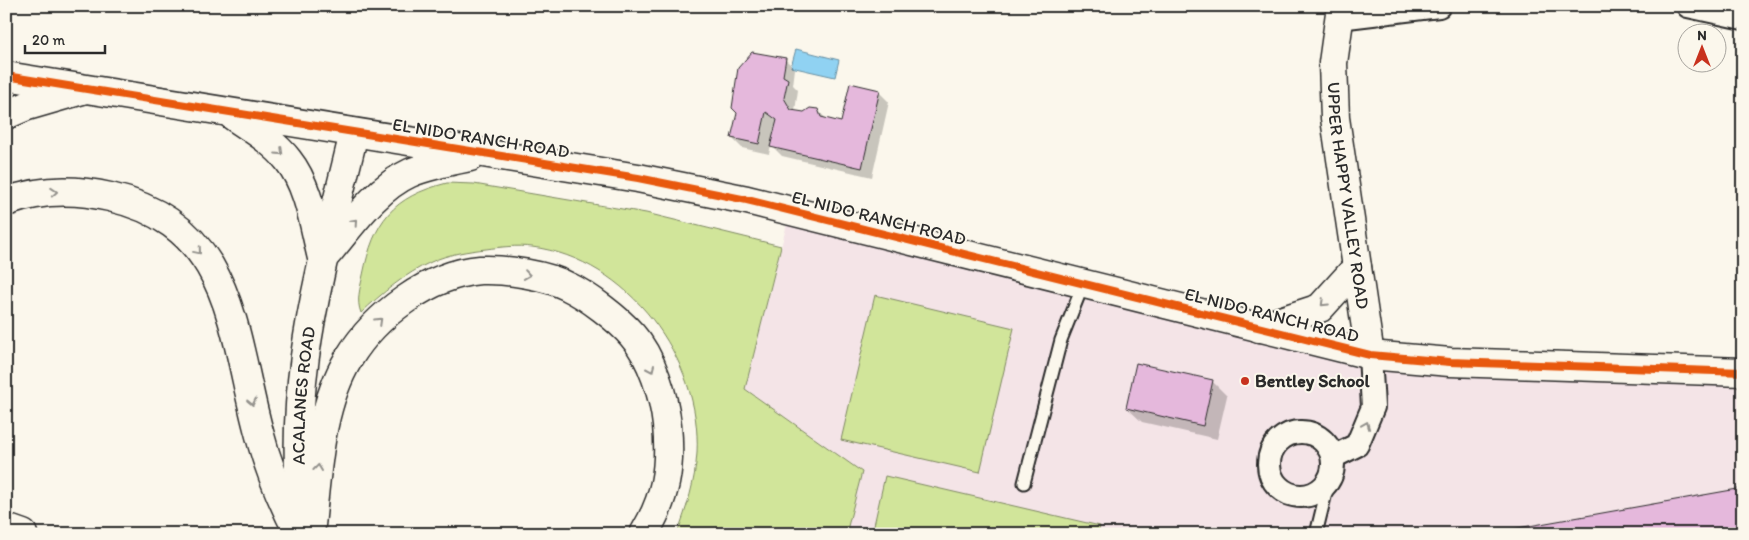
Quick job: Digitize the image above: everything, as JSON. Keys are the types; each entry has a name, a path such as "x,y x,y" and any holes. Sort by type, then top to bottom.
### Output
{"main road":[{"name":"UPPER HAPPY VALLEY ROAD","path":"1340,12 1333,63 1335,118 1370,355"},
{"name":"EL NIDO RANCH ROAD","path":"6,76 82,90 638,178 747,200 1370,355 1450,362 1743,372"},
{"path":"6,115 27,106 82,90"},
{"name":"ACALANES ROAD","path":"228,113 266,139 288,159 295,170 306,199 322,259"},
{"name":"ACALANES ROAD","path":"305,534 297,458 298,419 306,340 322,259 354,133"},
{"path":"322,259 373,201 399,179 438,164 487,154"},
{"path":"6,202 31,195 59,191 87,192 114,198 141,207 166,220 197,249 213,270 225,295 235,323 268,464 279,494 299,534"},
{"path":"1259,328 1320,308 1357,267"},
{"path":"310,534 326,420 332,398 349,359 371,328 397,306 446,278 480,270 531,274 569,286 633,335 652,368 665,407 669,450 667,482 654,517 644,534"},
{"path":"6,528 23,534"}],"street":[{"path":"1340,12 1439,6"},
{"path":"1688,6 1743,18"},
{"name":"UPPER HAPPY VALLEY ROAD","path":"1333,457 1357,445 1373,407 1370,355"},
{"path":"1294,432 1307,432 1319,436 1328,445 1333,457 1333,470 1329,481 1320,490 1308,496 1295,496 1284,491 1274,482 1269,471 1269,458 1273,446 1282,437 1294,432"}],"lane":[{"path":"1024,483 1061,340 1083,285"},
{"path":"1316,534 1329,481"}],"shaded area":[{"name":"Bentley School","path":"790,212 1370,355 1743,372 1743,534 846,534 862,472 745,389"}],"green space":[{"path":"447,183 474,184 646,213 781,246 745,389 862,472 846,534 677,534 690,494 697,453 695,418 687,383 672,350 652,319 628,293 599,271 567,255 521,246 451,255 431,262 412,272 385,291 361,313 359,299 361,285 373,240 380,226 388,214 399,204 428,189"},
{"path":"875,295 1014,328 980,472 841,440"},
{"path":"885,476 1100,526 1098,534 872,534"}],"water":[{"path":"796,49 839,60 835,77 791,67"}],"building":[{"path":"752,52 786,58 783,76 788,79 784,98 791,110 804,112 810,108 818,109 821,117 841,122 850,83 880,90 862,168 770,147 777,120 766,112 759,144 731,138 737,113 732,108 738,68"},
{"path":"1136,363 1213,380 1203,426 1126,408"},
{"path":"1743,488 1743,534 1498,534 1501,531"}],"cycle path":[{"path":"6,76 638,178 747,200 1370,355 1450,362 1743,372"}],"place":[{"name":"Bentley School","path":"1245,381"}]}
